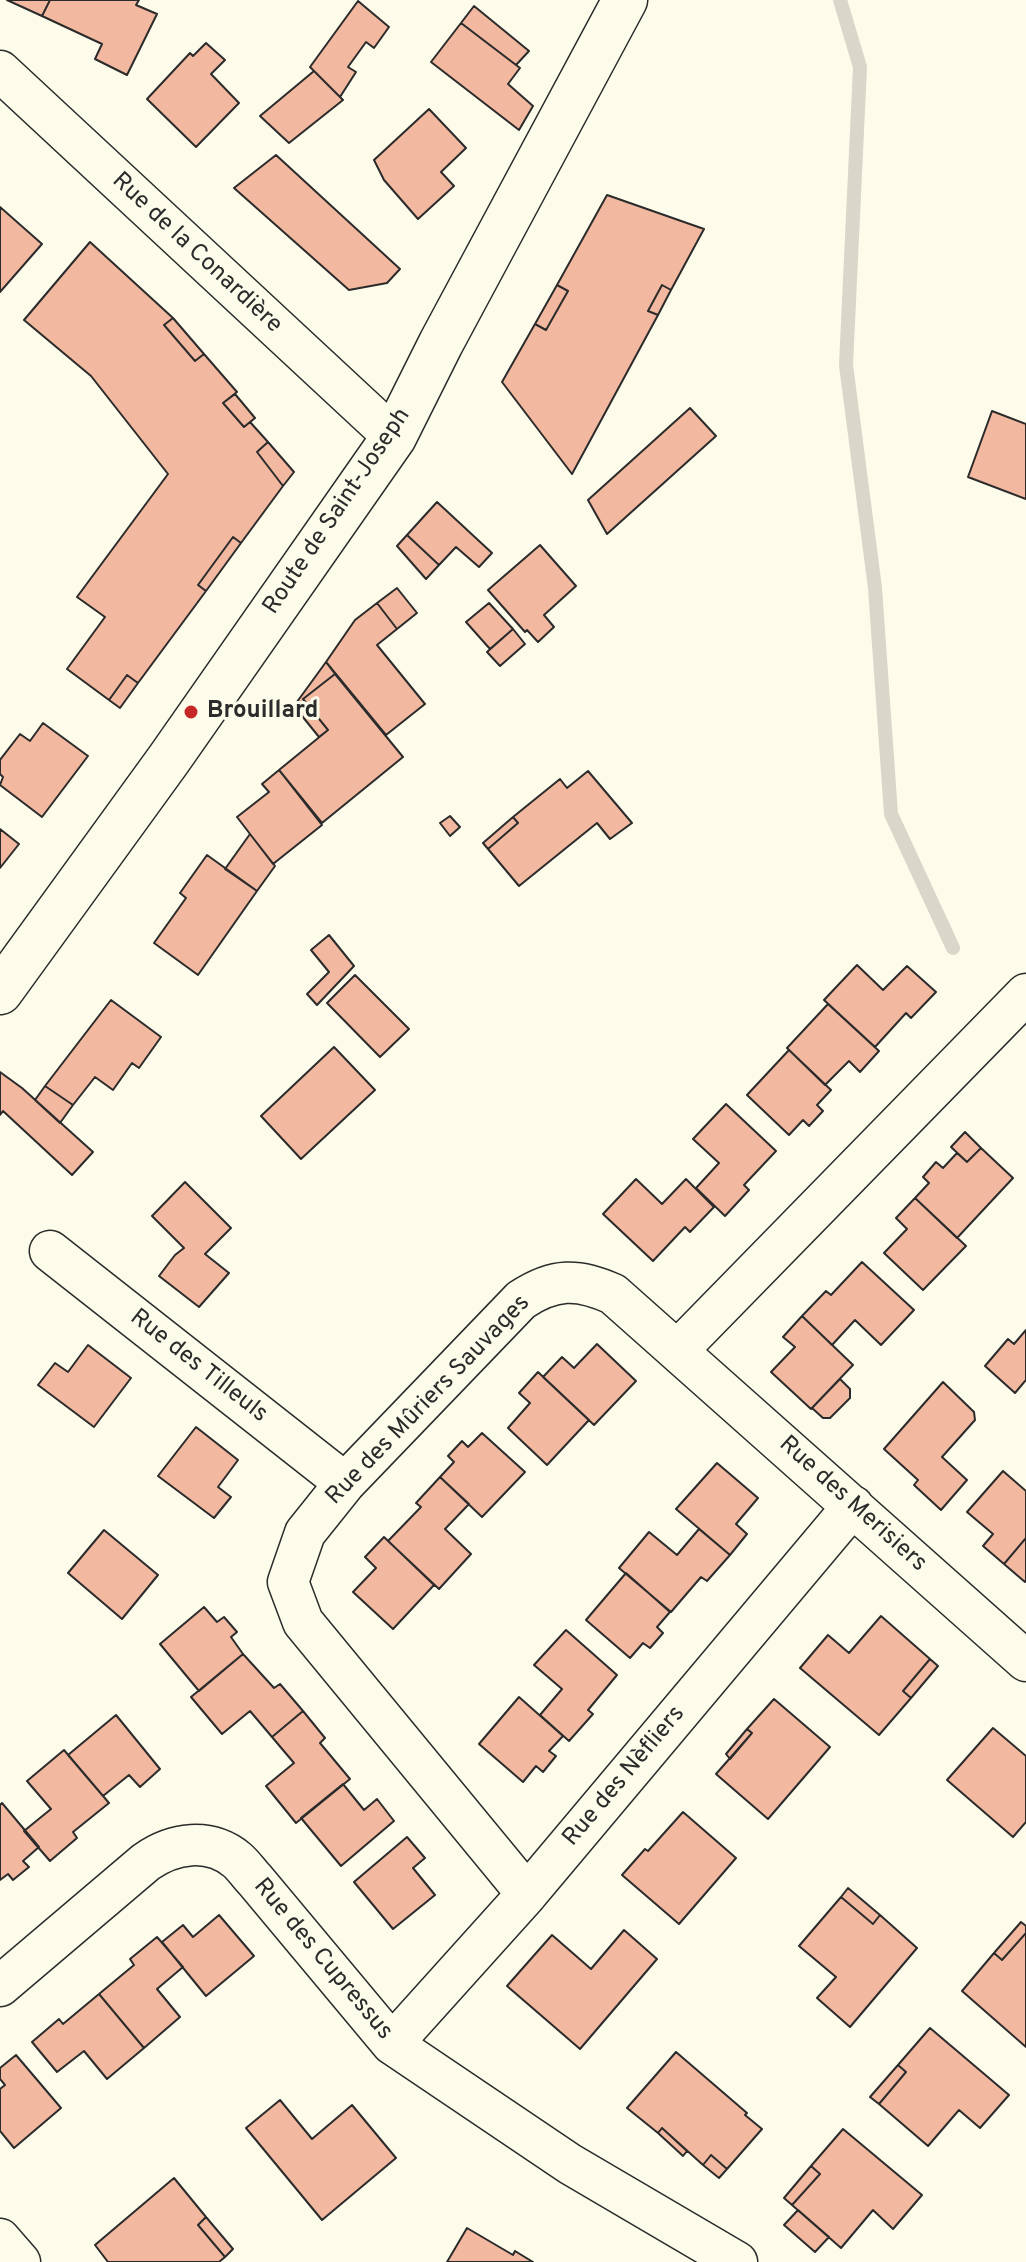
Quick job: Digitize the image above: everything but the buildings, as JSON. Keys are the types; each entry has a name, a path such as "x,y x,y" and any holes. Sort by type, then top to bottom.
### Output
{"street":[{"name":"Route de Saint-Joseph","path":"0,992 169,759 394,437 625,0"},
{"name":"Rue de la Conardière","path":"0,71 394,437"},
{"path":"678,1350 1026,994"},
{"name":"Rue des Tilleuls","path":"50,1251 345,1483"},
{"name":"Rue des Mûriers Sauvages","path":"527,1894 303,1622 288,1582 305,1533 345,1483 521,1300 536,1290 571,1282 594,1285 613,1294 678,1350"},
{"name":"Rue des Merisiers","path":"678,1350 1026,1661"},
{"name":"Rue des Nèfliers","path":"392,2044 527,1894 853,1506"},
{"name":"Rue des Cupressus","path":"0,1986 161,1852 181,1846 202,1845 220,1850 237,1860 392,2044 570,2164 737,2262"},
{"path":"0,2239 20,2262"}],"waterway":[{"path":"840,0 860,67 846,365 875,588 891,814 953,948"}],"place":[{"name":"Brouillard","path":"191,712"}]}
